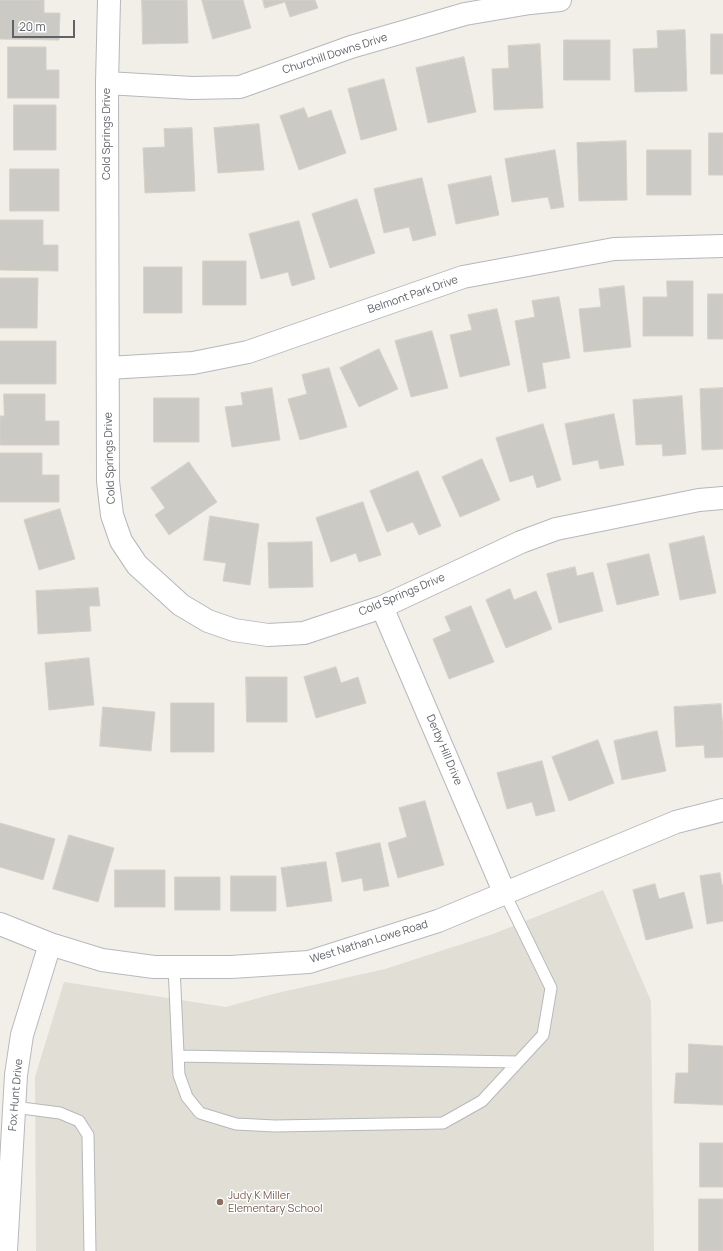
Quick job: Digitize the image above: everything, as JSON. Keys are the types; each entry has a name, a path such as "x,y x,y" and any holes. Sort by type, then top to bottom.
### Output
{"street":[{"name":"Cold Springs Drive","path":"109,0 107,83 108,481 112,515 121,541 137,565 180,605 208,621 234,630 268,635 304,633 382,606 521,542 556,529 699,500 723,498"},
{"name":"Churchill Downs Drive","path":"107,83 192,88 240,87 351,47 465,14 530,3 560,0"},
{"name":"Belmont Park Drive","path":"108,368 193,363 248,352 463,277 614,249 723,246"},
{"name":"Derby Hill Drive","path":"382,606 505,894"},
{"name":"West Nathan Lowe Road","path":"0,924 50,944 102,960 154,967 231,967 310,962 438,921 676,822 723,810"},
{"name":"Fox Hunt Drive","path":"6,1251 16,1075 22,1036 50,944"}],"lane":[{"path":"174,967 179,1075 187,1097 200,1113 236,1124 274,1126 443,1123 482,1101 542,1035 551,988 505,894"},
{"path":"178,1056 518,1062"},
{"path":"14,1107 60,1113 79,1121 88,1135 90,1251"}],"shaded area":[{"path":"603,890 651,1001 654,1251 36,1251 35,1077 64,982 226,1007 277,993 385,969 493,934"}],"building":[{"path":"0,0 44,0 44,13 60,13 59,40 0,39"},
{"path":"142,0 187,0 188,43 143,44"},
{"path":"202,0 243,0 251,28 213,39"},
{"path":"263,0 315,0 318,8 290,17 285,2 265,8"},
{"path":"685,30 687,91 635,92 633,49 658,48 657,31"},
{"path":"711,34 723,34 723,74 711,74"},
{"path":"564,40 610,40 610,80 564,80"},
{"path":"540,44 543,108 494,110 492,69 509,68 508,46"},
{"path":"8,47 46,47 46,70 59,70 59,98 8,98"},
{"path":"464,57 476,112 428,123 416,68"},
{"path":"384,79 397,130 361,140 348,89"},
{"path":"14,105 56,105 56,150 14,150"},
{"path":"304,108 308,118 331,110 346,153 299,170 280,116"},
{"path":"259,124 264,170 218,173 214,128"},
{"path":"192,128 195,191 145,193 143,148 165,147 164,129"},
{"path":"709,133 723,133 723,175 709,175"},
{"path":"626,141 627,200 579,201 577,143"},
{"path":"555,150 564,207 551,209 548,197 512,202 505,159"},
{"path":"647,150 691,150 691,195 647,195"},
{"path":"10,169 59,169 59,211 10,211"},
{"path":"491,176 499,215 456,224 448,185"},
{"path":"422,178 436,235 413,241 409,227 384,233 374,189"},
{"path":"357,199 375,253 330,268 312,214"},
{"path":"0,220 43,220 43,245 58,245 58,271 0,270"},
{"path":"299,221 315,279 292,286 288,272 261,279 249,234"},
{"path":"203,261 246,261 246,305 203,305"},
{"path":"144,267 182,267 182,313 144,313"},
{"path":"0,278 38,278 37,328 0,328"},
{"path":"667,281 693,281 693,336 643,336 643,297 667,297"},
{"path":"624,286 631,347 584,352 579,309 601,307 599,289"},
{"path":"708,294 723,294 723,339 708,339"},
{"path":"559,297 570,358 542,363 546,388 528,392 515,321 535,317 532,301"},
{"path":"497,309 510,365 460,377 450,335 472,330 468,315"},
{"path":"432,331 448,388 411,397 395,341"},
{"path":"0,341 56,341 56,384 0,384"},
{"path":"379,349 398,389 359,407 340,368"},
{"path":"329,368 347,427 300,440 288,399 307,394 302,375"},
{"path":"272,388 280,440 232,447 225,407 243,405 241,393"},
{"path":"723,388 723,449 702,450 700,389"},
{"path":"4,394 45,394 45,421 59,421 59,445 0,445 0,416 4,416"},
{"path":"682,396 686,454 663,456 662,444 636,445 633,400"},
{"path":"154,398 199,398 199,442 154,442"},
{"path":"614,414 624,465 600,469 598,460 573,465 565,424"},
{"path":"543,424 561,480 537,488 533,475 510,482 496,438"},
{"path":"0,453 42,453 42,475 59,475 59,502 0,502"},
{"path":"482,459 500,500 460,517 442,477"},
{"path":"189,462 217,502 169,535 155,515 165,508 151,488"},
{"path":"418,471 441,526 419,535 413,522 387,532 370,491"},
{"path":"363,502 381,555 359,562 356,553 331,562 316,518"},
{"path":"60,509 75,559 39,570 24,520"},
{"path":"210,516 259,524 250,585 223,581 226,563 204,560"},
{"path":"704,536 716,593 680,600 669,544"},
{"path":"312,542 313,587 269,588 268,543"},
{"path":"649,554 659,595 617,605 607,564"},
{"path":"575,567 577,576 593,572 603,611 559,623 547,574"},
{"path":"98,588 100,606 89,606 91,631 38,634 36,591"},
{"path":"510,589 514,600 536,591 552,629 506,648 486,600"},
{"path":"471,606 494,662 449,679 433,639 451,631 445,617"},
{"path":"89,658 94,705 49,710 45,663"},
{"path":"336,667 341,683 358,677 366,703 316,718 304,677"},
{"path":"246,677 287,677 287,722 247,722"},
{"path":"171,703 214,703 214,752 171,752"},
{"path":"721,704 723,757 705,758 704,745 676,747 674,707"},
{"path":"103,707 155,712 151,751 100,746"},
{"path":"657,731 666,771 622,780 614,741"},
{"path":"598,740 614,783 569,801 552,757"},
{"path":"542,761 555,811 536,816 532,802 507,809 497,773"},
{"path":"425,801 444,865 398,878 388,843 407,837 399,808"},
{"path":"0,823 55,839 43,880 0,867"},
{"path":"69,835 114,848 98,902 53,889"},
{"path":"380,843 389,886 364,891 362,878 342,882 336,853"},
{"path":"326,862 332,901 287,907 281,868"},
{"path":"115,870 165,870 165,907 115,907"},
{"path":"720,873 723,885 723,921 707,924 700,876"},
{"path":"231,876 276,876 276,911 231,911"},
{"path":"175,877 220,877 220,910 175,910"},
{"path":"655,884 659,899 684,892 693,928 646,940 633,890"},
{"path":"689,1044 723,1046 723,1105 674,1103 676,1073 688,1073"},
{"path":"700,1143 723,1143 723,1187 700,1187"},
{"path":"699,1199 723,1199 723,1251 699,1251"}],"place":[{"name":"Judy K Miller Elementary School","path":"220,1202"}]}
